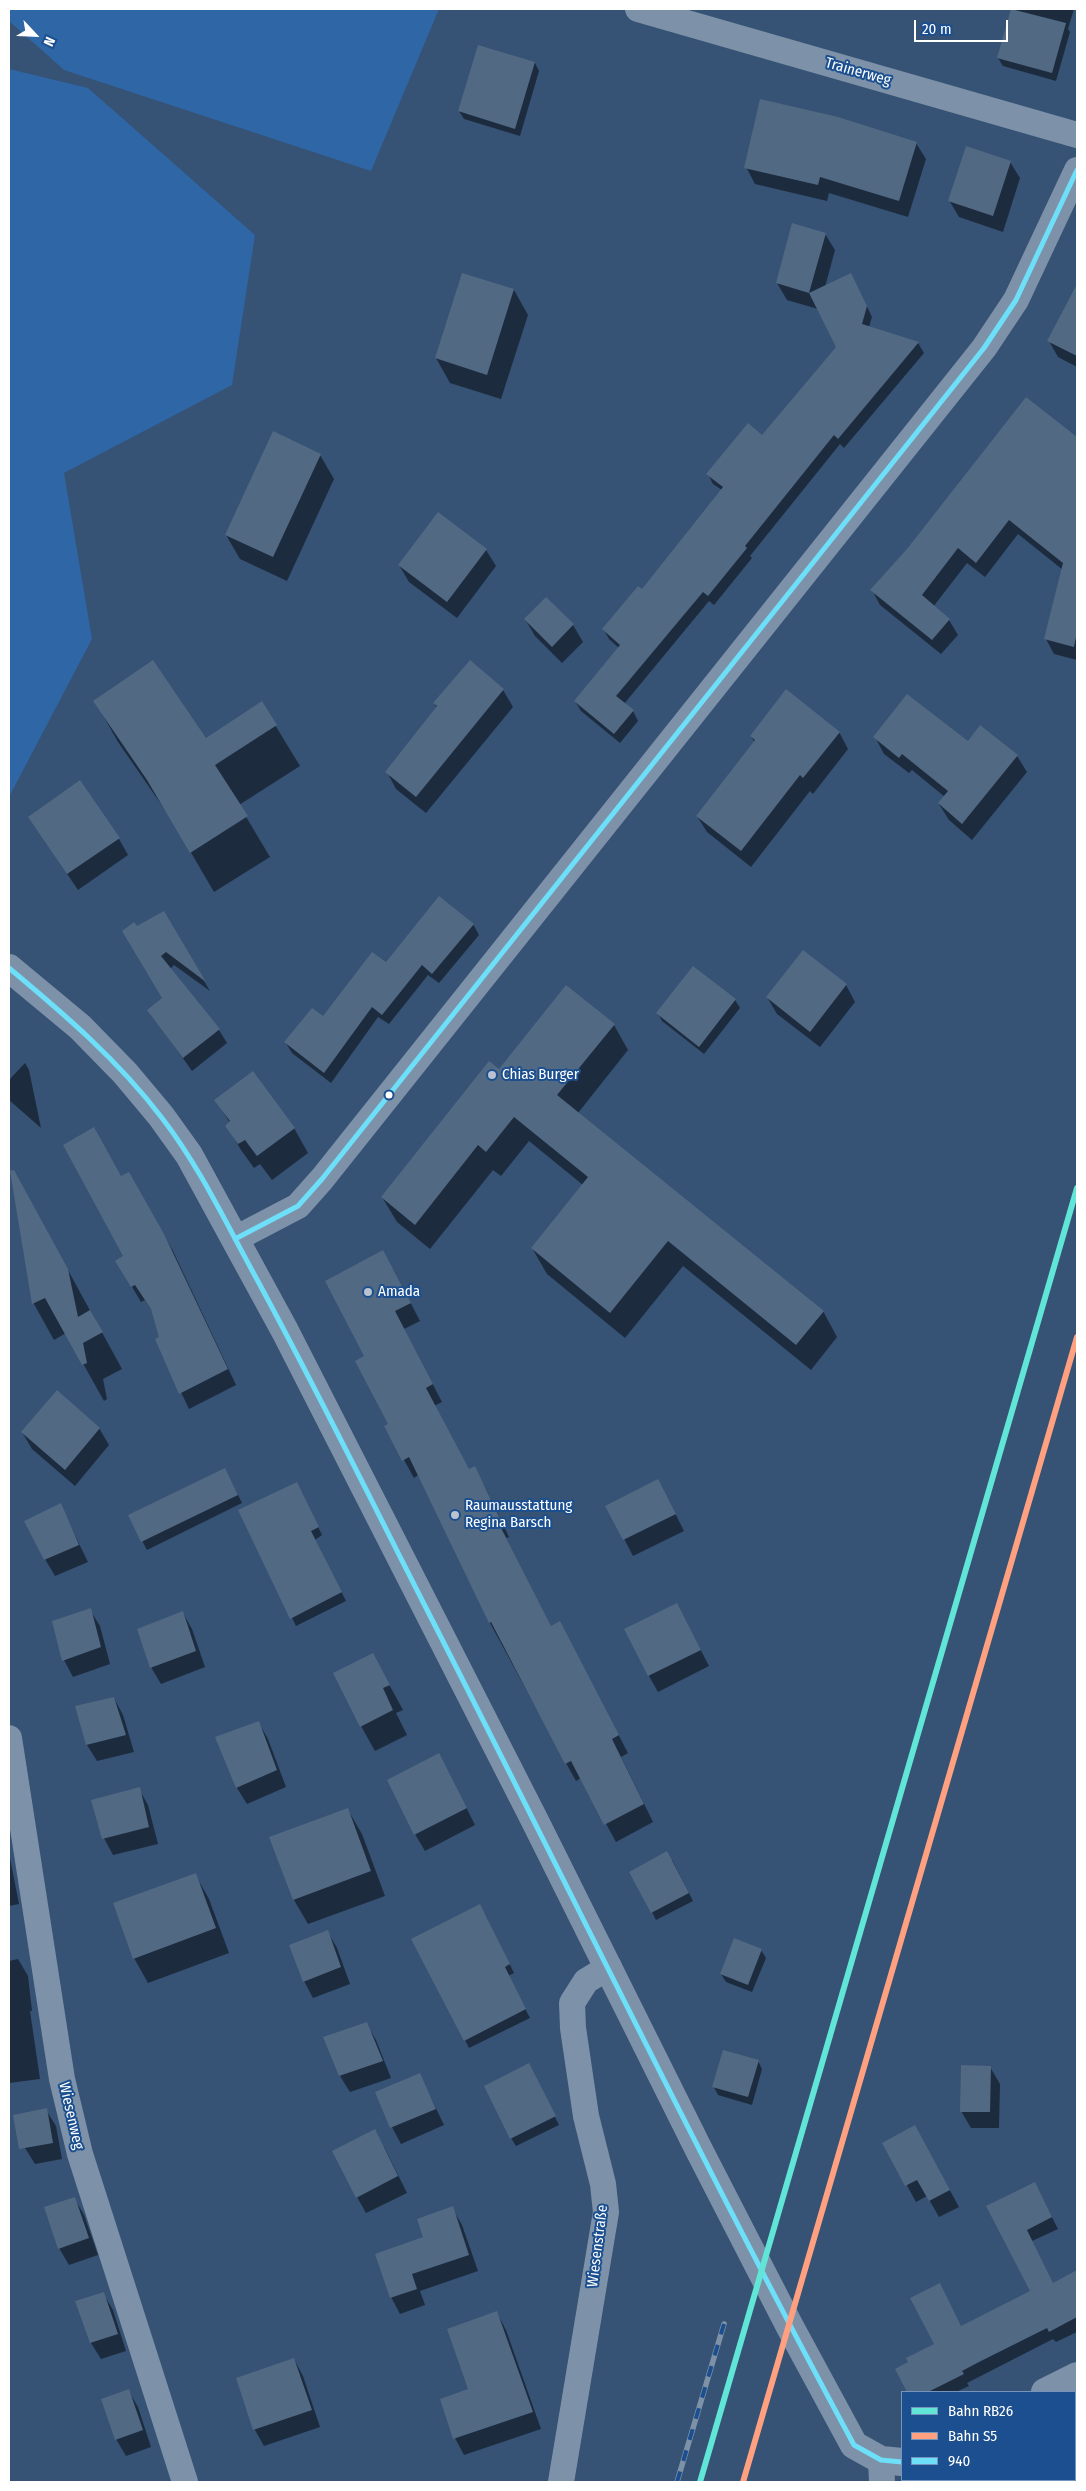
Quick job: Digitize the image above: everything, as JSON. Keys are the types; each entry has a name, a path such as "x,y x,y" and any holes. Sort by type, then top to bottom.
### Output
{"street":[{"name":"Trainerweg","path":"638,9 1077,135"},
{"path":"235,1239 298,1206 322,1180 984,348 1016,300 1077,170"},
{"path":"9,968 80,1027 125,1073 189,1155 235,1239 418,1591 789,2325 854,2445 888,2468"},
{"name":"Wiesenweg","path":"9,1738 64,2088 80,2154 185,2482"},
{"name":"Wiesenstraße","path":"561,2482 606,2212 603,2184 586,2116 573,2028 572,2003 586,1981 609,1967"},
{"path":"1047,2391 1077,2376"}],"shaded area":[{"path":"9,9 439,9 371,171 64,70 9,21"},
{"path":"9,69 88,88 255,235 232,385 64,473 92,639 9,797"}],"building":[{"path":"1011,9 1066,23 1052,73 997,58"},
{"path":"478,45 535,62 515,129 458,111"},
{"path":"760,99 838,117 917,142 899,201 820,177 818,185 744,168"},
{"path":"966,146 1011,161 993,216 948,201"},
{"path":"792,223 826,233 809,293 776,283"},
{"path":"462,273 514,289 487,375 435,358"},
{"path":"851,273 867,306 862,324 919,342 838,439 834,435 745,546 747,548 708,596 703,592 616,696 634,710 614,734 574,701 620,645 602,629 638,586 642,589 723,487 706,474 748,423 762,435 836,347 809,293"},
{"path":"1077,284 1077,356 1047,341"},
{"path":"1026,397 1077,437 1077,632 1074,647 1044,639 1063,563 1009,520 976,563 958,548 922,595 950,619 932,640 870,590 907,549"},
{"path":"273,431 321,454 273,557 225,535"},
{"path":"438,512 487,549 447,602 398,565"},
{"path":"546,597 574,624 552,647 524,619"},
{"path":"153,660 206,738 262,701 277,725 215,765 248,816 190,853 147,780 93,701"},
{"path":"470,660 504,689 416,797 385,772 437,706 433,703"},
{"path":"786,689 840,732 803,778 800,775 741,851 696,816 755,740 750,736"},
{"path":"907,694 968,741 980,725 1018,755 962,824 938,803 948,791 902,754 899,758 873,737"},
{"path":"80,780 120,838 67,874 28,817"},
{"path":"439,896 474,924 432,974 422,965 382,1015 372,1007 324,1073 284,1042 312,1008 323,1016 372,952 386,962"},
{"path":"164,911 206,982 166,952 161,956 220,1029 183,1058 147,1010 162,998 122,931 134,922 137,926"},
{"path":"803,950 847,984 810,1032 766,997"},
{"path":"693,966 736,999 699,1047 656,1013"},
{"path":"566,985 615,1024 557,1095 824,1311 796,1345 668,1241 610,1313 531,1248 588,1177 514,1117 486,1152 478,1145 415,1225 381,1197 489,1061 499,1069"},
{"path":"253,1071 295,1128 257,1156 245,1140 238,1144 225,1126 230,1121 214,1100"},
{"path":"94,1127 121,1176 129,1172 164,1234 228,1369 179,1394 155,1339 159,1337 151,1309 135,1285 131,1287 115,1261 123,1256 63,1145"},
{"path":"14,1170 68,1269 78,1317 90,1310 103,1332 83,1343 87,1363 82,1365 45,1298 32,1304 10,1171"},
{"path":"383,1250 411,1303 395,1311 433,1384 426,1388 469,1469 475,1466 500,1519 497,1520 551,1626 560,1621 619,1735 612,1739 644,1804 604,1825 571,1761 565,1764 491,1622 489,1623 409,1457 402,1461 384,1426 388,1424 355,1361 364,1356 325,1281"},
{"path":"57,1390 100,1428 65,1470 21,1432"},
{"path":"225,1468 238,1495 141,1542 128,1515"},
{"path":"658,1479 676,1514 623,1540 605,1506"},
{"path":"297,1482 319,1527 311,1531 342,1592 290,1619 238,1510"},
{"path":"61,1503 79,1545 44,1560 24,1521"},
{"path":"677,1603 701,1650 648,1676 624,1629"},
{"path":"91,1608 101,1647 62,1661 52,1621"},
{"path":"183,1611 196,1651 150,1668 137,1629"},
{"path":"373,1653 390,1685 383,1688 393,1710 360,1727 333,1673"},
{"path":"114,1697 126,1735 86,1745 75,1706"},
{"path":"259,1721 277,1770 236,1788 215,1737"},
{"path":"439,1753 467,1808 414,1835 387,1780"},
{"path":"140,1787 149,1827 102,1839 91,1800"},
{"path":"348,1808 371,1871 293,1900 269,1837"},
{"path":"667,1851 689,1893 651,1913 629,1872"},
{"path":"196,1873 216,1928 133,1959 113,1903"},
{"path":"480,1904 510,1964 505,1967 526,2009 464,2041 411,1939"},
{"path":"328,1930 341,1967 303,1982 289,1945"},
{"path":"734,1938 762,1949 748,1985 720,1974"},
{"path":"367,2022 383,2061 339,2076 323,2037"},
{"path":"723,2050 759,2060 748,2097 712,2087"},
{"path":"529,2063 556,2116 510,2139 484,2086"},
{"path":"961,2065 991,2066 990,2112 960,2112"},
{"path":"420,2073 436,2109 390,2128 375,2092"},
{"path":"47,2108 53,2143 19,2149 13,2115"},
{"path":"915,2125 950,2190 929,2201 917,2180 905,2186 882,2143"},
{"path":"375,2129 398,2176 356,2198 332,2151"},
{"path":"1035,2182 1052,2217 1027,2230 1053,2283 1077,2270 1077,2317 1049,2332 1047,2328 979,2362 962,2371 964,2374 930,2391 906,2391 895,2369 908,2362 906,2358 934,2344 910,2298 940,2283 961,2326 1030,2291 986,2206"},
{"path":"75,2197 89,2238 58,2249 44,2207"},
{"path":"453,2206 469,2255 412,2274 417,2289 390,2298 375,2254 423,2237 417,2219"},
{"path":"104,2292 118,2334 90,2343 75,2301"},
{"path":"497,2311 533,2412 453,2439 440,2399 468,2389 447,2329"},
{"path":"294,2358 312,2410 253,2430 236,2378"},
{"path":"129,2389 143,2430 115,2440 101,2399"}],"railway":[{"path":"677,2482 724,2324"}],"rail line":[{"name":"RB26","path":"700,2482 1077,1188"},
{"name":"S5","path":"743,2482 1077,1337"}],"transit line":[{"name":"940","path":"235,1239 298,1206 322,1179 984,348 1016,300 1077,170"},
{"name":"940","path":"9,968 70,1020 109,1057 162,1118 200,1174 319,1396 690,2131 854,2445 881,2460 901,2462"}],"place":[{"name":"Chias Burger","path":"492,1075"},
{"name":"Amada","path":"368,1292"},
{"name":"Raumausstattung Regina Barsch","path":"455,1515"}]}
